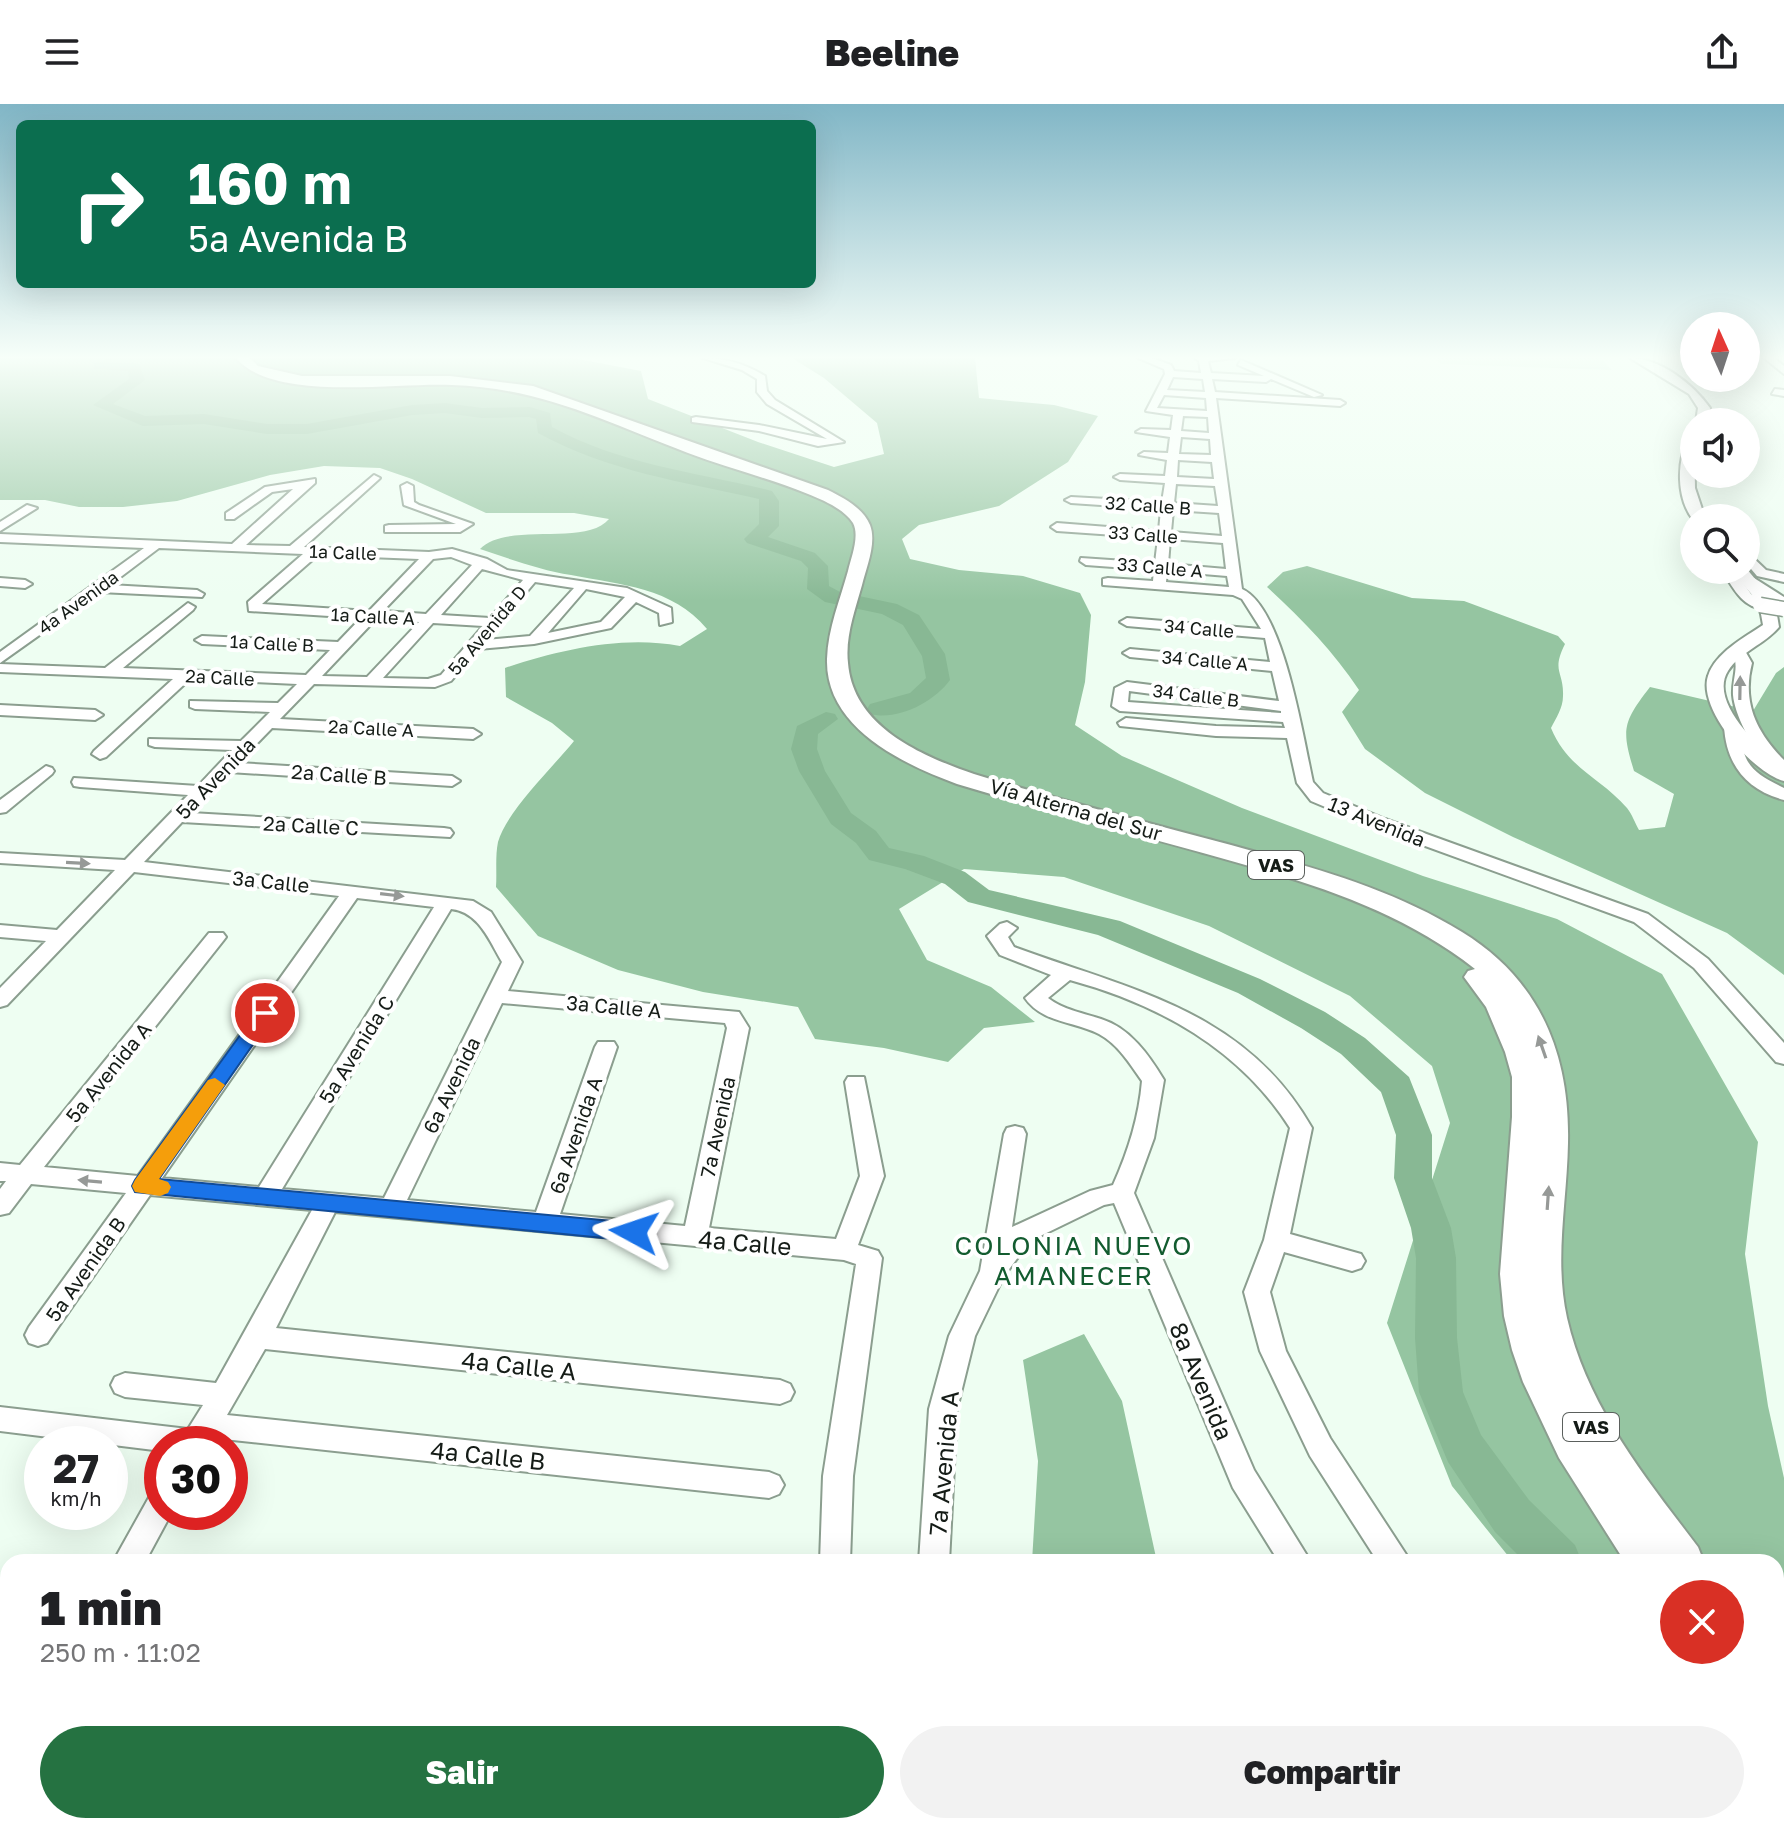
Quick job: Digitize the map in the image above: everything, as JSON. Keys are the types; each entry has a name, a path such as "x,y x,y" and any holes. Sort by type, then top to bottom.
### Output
{"highway":[{"name":"Vía Alterna del Sur","path":"658,439 784,485 828,507 847,524 858,540 840,609 820,660 820,677 834,692 848,726 875,740 915,769 962,787 1313,885 1420,933 1448,951 1490,987 1526,1069 1541,1121 1530,1270 1522,1317 1538,1371 1556,1411 1605,1498 1644,1554"},
{"name":"Vía Alterna del Sur","path":"664,439 729,465"},
{"name":"Vía Alterna del Sur","path":"1530,1270 1564,1370 1595,1435 1677,1554"}],"main road":[{"path":"1752,584 1773,618 1771,627 1716,675 1719,699 1732,726 1755,754 1780,771"}],"street":[{"path":"800,439 818,443 839,442 833,439"},
{"path":"1159,585 1162,535 1170,506 1174,439"},
{"path":"1108,582 1236,591 1215,439"},
{"path":"1144,455 1217,459"},
{"path":"1120,477 1221,483"},
{"path":"293,550 374,478"},
{"path":"235,548 308,482 269,489 230,516 265,518"},
{"path":"371,553 408,503 407,486"},
{"name":"32 Calle B","path":"1071,500 1225,510"},
{"path":"389,529 460,528 467,524 408,503"},
{"path":"0,527 31,508"},
{"name":"33 Calle","path":"1057,527 1229,540"},
{"name":"1a Calle","path":"0,538 429,556 452,553 504,573 584,584 634,596 666,611 665,622"},
{"name":"4a Avenida","path":"0,659 156,545"},
{"name":"1a Calle A","path":"315,551 253,605 254,608 493,622"},
{"name":"5a Avenida","path":"0,1000 429,556"},
{"name":"33 Calle A","path":"1086,561 1233,573"},
{"path":"370,683 482,562"},
{"path":"1760,571 1784,578"},
{"name":"5a Avenida D","path":"441,682 532,577"},
{"path":"0,582 25,584"},
{"path":"534,640 584,584"},
{"path":"1737,584 1746,597 1760,605 1784,606"},
{"path":"1756,584 1784,606"},
{"path":"96,588 197,594"},
{"name":"13 Avenida","path":"1236,591 1247,596 1271,634 1305,783 1317,797 1506,872 1641,918 1675,939 1714,974 1784,1057"},
{"path":"473,645 534,640 606,625 634,596"},
{"path":"109,672 188,607"},
{"name":"34 Calle","path":"1127,622 1271,634"},
{"name":"1a Calle B","path":"202,640 342,646"},
{"path":"1739,652 1745,663 1738,680 1739,701 1749,727 1780,771"},
{"name":"34 Calle A","path":"1130,653 1279,667"},
{"name":"2a Calle","path":"0,668 370,683 441,682"},
{"path":"100,754 185,676"},
{"path":"195,704 283,708"},
{"path":"1120,706 1291,719"},
{"path":"0,710 95,715"},
{"path":"1126,723 1216,731 1291,719"},
{"name":"2a Calle A","path":"269,723 473,734"},
{"path":"1732,726 1733,751 1738,765 1784,795"},
{"path":"155,742 247,746"},
{"name":"2a Calle B","path":"226,767 452,781"},
{"path":"0,808 46,771"},
{"path":"1754,777 1758,772 1780,771"},
{"path":"80,782 203,791"},
{"name":"2a Calle C","path":"179,817 444,833"},
{"name":"3a Calle","path":"0,858 131,866 466,905 484,916 512,962"},
{"name":"5a Avenida B","path":"38,1335 353,890"},
{"name":"5a Avenida C","path":"265,1197 446,902"},
{"path":"1007,928 997,936 1007,951 1196,1021 1247,1058 1293,1111 1301,1128 1276,1240 1257,1292 1273,1351 1320,1447 1382,1554"},
{"path":"0,931 64,936"},
{"name":"5a Avenida A","path":"0,1206 216,937"},
{"name":"6a Avenida","path":"391,1209 512,962"},
{"path":"993,1271 1021,1234 1099,1197 1122,1193 1138,1155 1151,1107 1153,1080 1131,1050 1107,1029 1062,1015 1043,1006 1035,998 1066,973"},
{"name":"3a Calle A","path":"495,996 732,1017"},
{"name":"7a Avenida","path":"695,1238 738,1028 732,1017"},
{"name":"6a Avenida A","path":"544,1224 606,1047"},
{"path":"835,1554 838,1476 856,1254 872,1176 856,1082"},
{"name":"7a Avenida A","path":"934,1554 943,1409 962,1336 993,1271 1015,1134"},
{"name":"4a Calle","path":"0,1172 856,1254"},
{"name":"8a Avenida","path":"1122,1193 1243,1479 1291,1554"},
{"path":"207,1426 258,1337 328,1203"},
{"path":"1276,1240 1352,1261"},
{"name":"4a Calle A","path":"258,1337 780,1392"},
{"path":"125,1385 225,1396"},
{"name":"4a Calle B","path":"0,1419 144,1432"},
{"name":"4a Calle B","path":"248,1441 769,1485"},
{"path":"133,1554 146,1530"}],"green space":[{"path":"0,439 750,439 834,467 884,454 881,439 1083,439 1068,462 999,506 919,525 902,539 910,559 959,570 1023,576 1080,593 1091,615 1085,682 1075,725 1122,756 1242,808 1423,876 1557,919 1662,974 1758,1142 1745,1254 1768,1406 1784,1478 1784,1554 1507,1554 1452,1486 1387,1323 1450,1123 1432,1066 1350,996 1209,926 1064,877 964,869 899,909 927,960 991,987 1035,1022 984,1028 948,1062 884,1048 815,1039 798,1007 703,992 618,970 538,936 496,887 498,842 510,817 574,741 552,723 506,697 505,668 547,655 613,643 680,646 707,629 678,604 645,590 548,570 480,549 508,536 583,532 609,519 574,513 486,513 380,468 324,466 270,475 177,501 123,507 79,507 45,500 0,500"},
{"path":"1307,566 1412,598 1464,601 1558,636 1565,644 1558,666 1563,700 1551,728 1575,763 1627,808 1639,830 1665,827 1674,794 1634,771 1627,745 1630,718 1650,687 1753,711 1776,673 1784,667 1784,975 1727,933 1513,837 1425,793 1365,749 1342,712 1359,690 1316,636 1267,587 1283,572"},
{"path":"1084,1334 1122,1401 1155,1554 1032,1554 1038,1461 1023,1360"}],"waterway":[{"path":"561,439 619,463 765,495 770,501 769,526 754,539 808,557 818,566 818,589 833,597 889,609 911,620 933,654 938,680 919,698 879,709"},
{"path":"826,719 806,731 804,749 812,771 841,818 866,837 879,854 914,862 955,878 979,896 1109,928 1249,986 1313,1020 1353,1046 1397,1086 1414,1135 1413,1178 1431,1228 1436,1258 1436,1338 1441,1392 1464,1448 1512,1516 1550,1554"}],"slow traffic":[{"path":"160,1187 143,1186 215,1085"}],"district":[{"name":"COLONIA NUEVO AMANECER","path":"1074,1260"}],"route":[{"path":"265,1013 143,1186 634,1232"}]}
